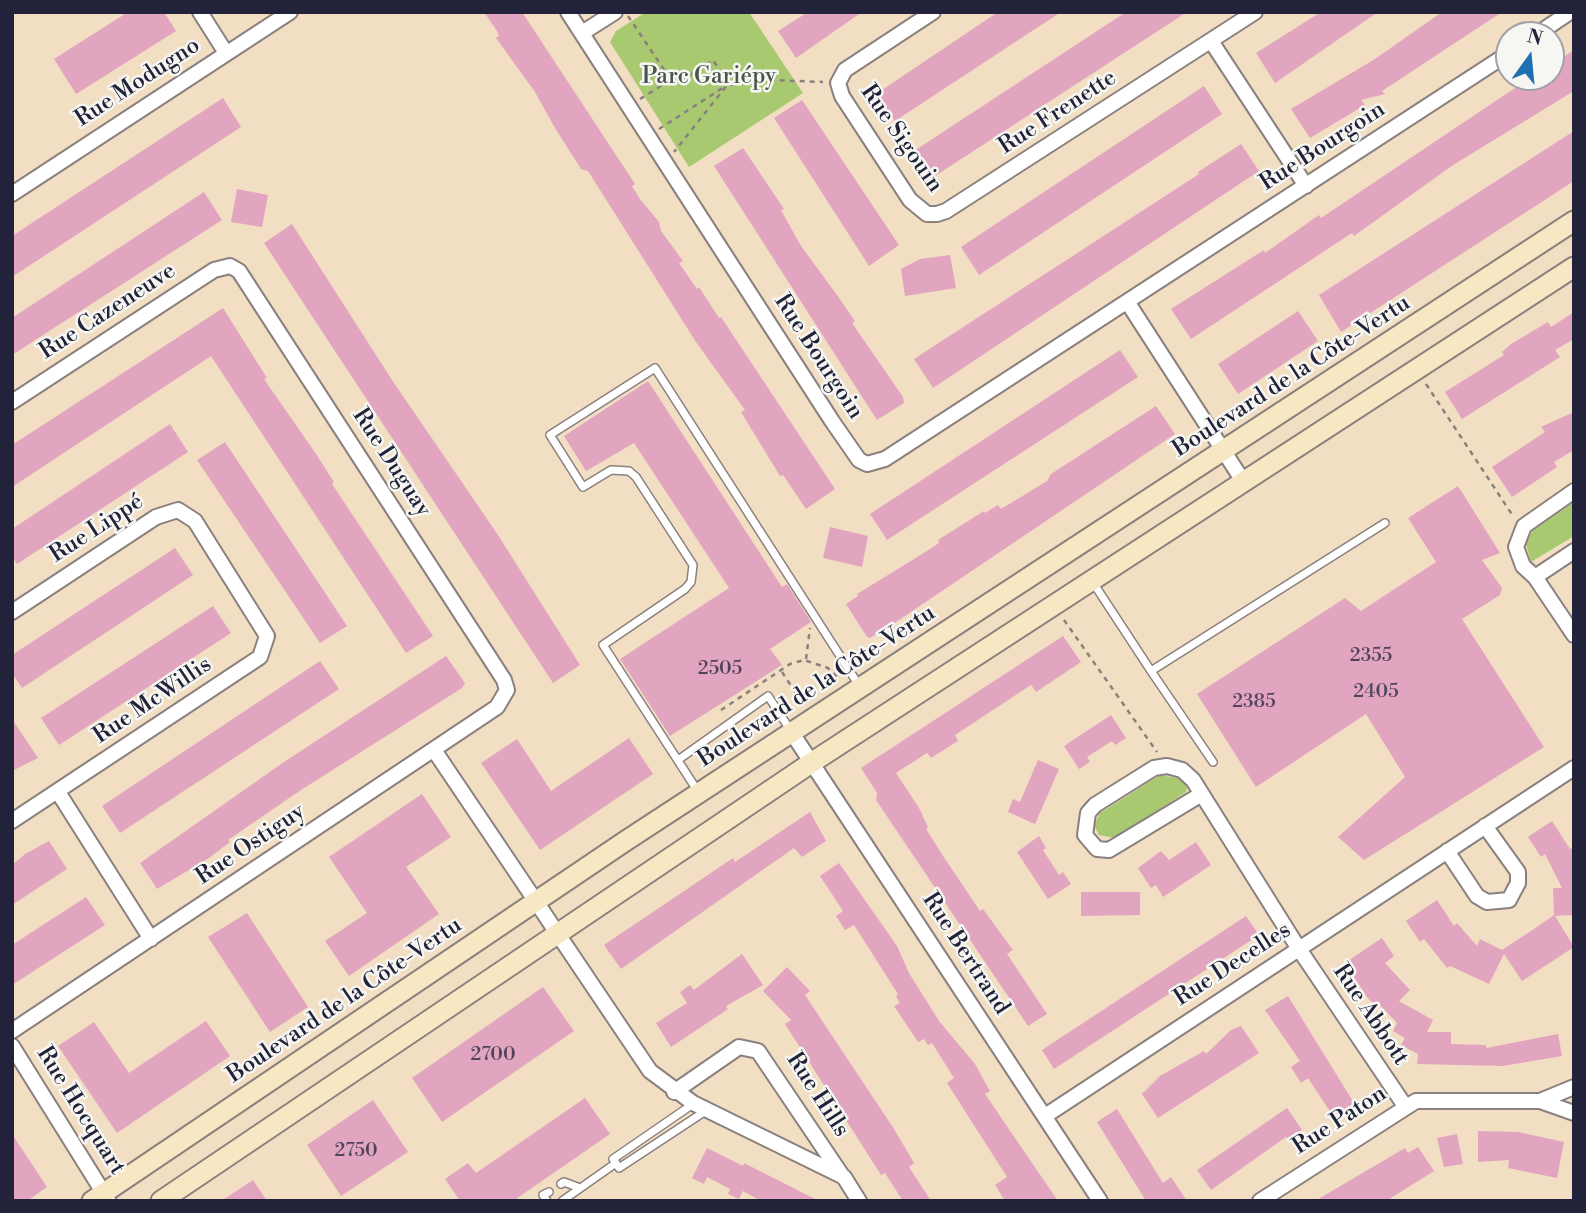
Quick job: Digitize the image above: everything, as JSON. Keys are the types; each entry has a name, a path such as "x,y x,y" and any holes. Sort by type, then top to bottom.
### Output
{"main road":[{"name":"Boulevard de la Côte-Vertu","path":"102,1198 535,902 792,733 851,685 1223,451 1574,221"},
{"path":"162,1201 811,763 1574,267"}],"street":[{"path":"200,12 226,53"},
{"name":"Rue Modugno","path":"12,194 290,12"},
{"name":"Rue Bourgoin","path":"568,12 845,442 859,460 867,464 885,459 1495,62"},
{"path":"582,33 615,12"},
{"name":"Rue Sigouin","path":"927,214 910,200 842,96 838,83 845,70 933,12"},
{"name":"Rue Frenette","path":"927,214 946,211 1255,12"},
{"path":"1211,41 1306,186"},
{"name":"Rue Cazeneuve","path":"12,402 204,276 222,266 230,266"},
{"name":"Rue Duguay","path":"230,266 245,279 504,680 507,690"},
{"path":"1128,303 1244,481"},
{"path":"1574,491 1531,519 1522,529 1516,547 1517,557 1535,577 1574,635"},
{"name":"Rue Lippé","path":"12,612 156,517 178,510 195,521 264,628 267,643"},
{"path":"1535,577 1574,551"},
{"name":"Rue McWillis","path":"12,821 260,657 267,643"},
{"name":"Rue Ostiguy","path":"12,1031 497,707 507,690"},
{"name":"Rue Bertrand","path":"792,733 1100,1201"},
{"path":"434,750 535,902"},
{"path":"1167,766 1154,768 1095,805 1084,822 1089,843 1097,849 1118,847 1200,795"},
{"name":"Rue Abbott","path":"1167,766 1182,770 1194,780 1200,795 1299,949 1405,1106"},
{"name":"Rue Decelles","path":"1045,1116 1574,768"},
{"path":"58,792 151,939"},
{"path":"1447,851 1477,896 1487,902 1509,900 1518,883 1518,872 1485,826"},
{"name":"Rue Hills","path":"535,902 650,1071 674,1092 693,1103 844,1177"},
{"name":"Rue Hocquart","path":"12,1046 102,1198"},
{"name":"Rue Hills","path":"674,1092 738,1047 758,1051 859,1201"},
{"name":"Rue Paton","path":"1260,1201 1405,1106 1429,1099 1540,1101 1574,1087"},
{"path":"1540,1101 1574,1113"}],"lane":[{"path":"700,794 603,645 685,589 691,582 693,565 636,477 629,471 611,470 583,487 550,435 655,368 818,621 851,685"},
{"path":"1151,671 1385,523"},
{"path":"1091,580 1213,762"},
{"path":"677,760 768,696 792,733"},
{"path":"562,1201 693,1103"},
{"path":"616,1163 653,1146 707,1110"},
{"path":"646,1136 653,1146"},
{"path":"561,1184 564,1182 580,1188"},
{"path":"547,1201 543,1195 549,1192"}],"path":[{"path":"626,12 671,80"},
{"path":"628,107 677,76 681,81 713,60 728,84"},
{"path":"647,136 728,84 740,86 771,80 838,83"},
{"path":"665,163 728,84"},
{"path":"1424,381 1522,529"},
{"path":"1063,617 1167,766"},
{"path":"806,660 807,634 818,621"},
{"path":"721,710 782,672 790,664 806,660 828,668 851,685"},
{"path":"782,672 804,707"}],"green space":[{"name":"Parc Gariépy","path":"646,12 749,12 803,93 689,167 610,42 616,31"},
{"path":"1574,502 1574,536 1531,562 1526,544 1533,530"},
{"path":"1160,775 1182,779 1188,785 1186,792 1115,838 1099,835 1094,825 1100,813"}],"building":[{"path":"128,12 164,12 176,31 76,94 54,59"},
{"path":"484,12 522,12 635,184 632,186 640,199 659,222 661,231 683,261 679,263 719,318 721,317 835,489 806,509 783,475 780,476 741,412 745,410 696,342 588,171 581,169 535,92 496,38 499,36 497,31"},
{"path":"808,12 862,12 796,58 778,31"},
{"path":"998,12 1061,12 895,121 876,94"},
{"path":"1126,12 1187,12 932,178 914,151"},
{"path":"1321,12 1378,12 1275,83 1256,53"},
{"path":"1442,12 1502,12 1382,91 1385,94 1361,100 1365,105 1310,138 1291,109 1375,59"},
{"path":"1574,50 1574,91 1453,165 1354,236 1352,233 1191,339 1171,309 1264,250 1265,253 1319,215 1321,218 1511,91 1565,91 1565,56"},
{"path":"1204,86 1222,114 979,275 961,247"},
{"path":"223,98 241,127 12,277 12,236"},
{"path":"802,100 899,245 869,266 774,118"},
{"path":"1574,131 1574,181 1341,332 1319,295"},
{"path":"1241,144 1259,171 933,388 914,359"},
{"path":"743,148 784,209 781,210 801,246 855,321 852,323 903,397 904,403 877,420 714,166"},
{"path":"237,189 268,195 262,227 231,222"},
{"path":"204,192 222,220 12,355 12,318"},
{"path":"292,224 392,380 498,535 580,665 553,683 264,243"},
{"path":"950,255 956,288 905,296 901,269 920,259"},
{"path":"223,308 267,378 264,379 316,454 334,482 332,484 433,636 406,653 211,356 12,487 12,445"},
{"path":"1298,311 1318,341 1238,394 1218,364"},
{"path":"1574,312 1574,339 1555,350 1560,357 1462,419 1445,392 1504,355 1502,352 1511,344 1548,322 1551,327"},
{"path":"1120,350 1138,377 887,540 870,514"},
{"path":"648,381 782,587 787,584 811,622 770,649 782,665 670,736 620,659 729,588 634,443 586,471 564,436"},
{"path":"1156,406 1175,434 893,624 870,638 867,637 846,604 858,596 857,594 927,551 939,543 938,540 984,511 985,513 998,505 1001,509 1047,481 1051,474"},
{"path":"1574,412 1574,450 1554,462 1557,467 1512,497 1492,467 1545,432 1541,427"},
{"path":"170,424 188,452 17,564 12,556 12,529"},
{"path":"225,442 347,626 320,643 197,460"},
{"path":"1458,486 1500,553 1482,560 1502,588 1500,595 1462,619 1544,747 1364,860 1338,837 1405,777 1366,714 1256,787 1197,694 1345,598 1361,611 1436,562 1408,518"},
{"path":"830,527 868,536 862,567 823,558"},
{"path":"175,548 193,575 22,688 12,673 12,655"},
{"path":"213,606 231,633 59,745 41,718"},
{"path":"1063,636 1081,662 1036,692 1031,685 955,735 958,741 931,758 927,753 896,773 919,808 928,827 926,829 943,856 980,911 983,909 1013,950 1007,954 1047,1014 1028,1026 876,800 877,793 861,768"},
{"path":"446,656 465,683 462,688 301,790 228,840 230,842 209,858 157,889 140,863 284,762"},
{"path":"320,661 339,689 120,833 102,806"},
{"path":"1111,715 1126,738 1115,745 1112,741 1087,757 1090,762 1079,769 1064,746"},
{"path":"12,719 38,758 12,771"},
{"path":"629,738 653,774 540,850 481,763 517,739 551,791"},
{"path":"1038,760 1059,769 1035,824 1008,812 1013,799 1020,802"},
{"path":"422,794 451,837 406,867 439,914 349,976 325,941 367,913 329,857"},
{"path":"810,812 826,841 802,857 794,848 621,969 604,945 733,858 735,862"},
{"path":"1552,821 1570,849 1574,847 1574,915 1555,916 1574,947 1522,981 1504,954 1489,984 1450,966 1447,968 1424,939 1420,942 1406,921 1437,900 1454,926 1457,923 1477,946 1480,939 1502,950 1534,929 1554,915 1553,888 1562,888 1545,854 1541,857 1528,837"},
{"path":"1039,836 1046,848 1043,850 1059,875 1063,872 1071,884 1048,899 1017,852"},
{"path":"49,841 67,869 12,905 12,865 25,854"},
{"path":"1196,842 1211,865 1163,897 1156,885 1151,888 1138,868 1161,851 1169,860"},
{"path":"839,863 897,946 909,973 939,1021 975,1064 990,1091 985,1094 1058,1201 1005,1201 995,1185 1007,1177 947,1083 954,1078 932,1043 928,1045 924,1039 918,1042 894,1006 900,1003 896,996 898,994 854,925 845,930 836,916 843,911 820,876"},
{"path":"1081,892 1140,892 1140,915 1081,916"},
{"path":"86,897 105,925 12,985 12,945"},
{"path":"247,913 308,1007 270,1032 208,937"},
{"path":"1246,916 1259,935 1054,1069 1042,1050"},
{"path":"1382,938 1394,956 1385,963 1410,990 1399,1001 1433,1020 1427,1032 1451,1032 1451,1044 1486,1045 1486,1048 1558,1034 1562,1056 1503,1066 1417,1064 1418,1054 1401,1045 1405,1038 1393,1031 1397,1023 1378,1003 1375,1006 1367,997 1345,963"},
{"path":"742,954 763,985 726,1006 728,1009 671,1047 656,1023 687,1003 680,992 690,985 694,990"},
{"path":"787,967 810,991 805,995 894,1129 914,1163 909,1167 931,1201 903,1201 885,1173 881,1175 785,1024 791,1020 763,991"},
{"path":"543,987 574,1031 442,1122 412,1078"},
{"path":"1288,996 1354,1103 1333,1116 1308,1078 1301,1083 1291,1067 1300,1061 1265,1010"},
{"path":"206,1021 230,1056 117,1133 58,1046 94,1022 129,1073"},
{"path":"1241,1026 1259,1053 1158,1118 1142,1094 1160,1076 1204,1051 1206,1054 1231,1030"},
{"path":"585,1098 610,1134 513,1201 460,1201 445,1179 468,1163 476,1173"},
{"path":"373,1100 408,1152 341,1196 307,1145"},
{"path":"1287,1108 1302,1130 1287,1139 1286,1137 1211,1190 1197,1170"},
{"path":"1117,1109 1163,1183 1171,1177 1187,1201 1146,1201 1097,1122"},
{"path":"1478,1131 1518,1132 1564,1142 1557,1178 1508,1168 1509,1160 1478,1162"},
{"path":"12,1134 47,1187 27,1201 12,1201"},
{"path":"1457,1134 1463,1164 1444,1167 1437,1138"},
{"path":"1418,1147 1434,1171 1386,1201 1315,1201 1405,1148 1408,1153"},
{"path":"707,1148 743,1166 744,1163 819,1201 761,1201 743,1191 739,1199 728,1194 730,1189 707,1177 704,1184 692,1178"},
{"path":"253,1180 267,1201 221,1201"}]}
